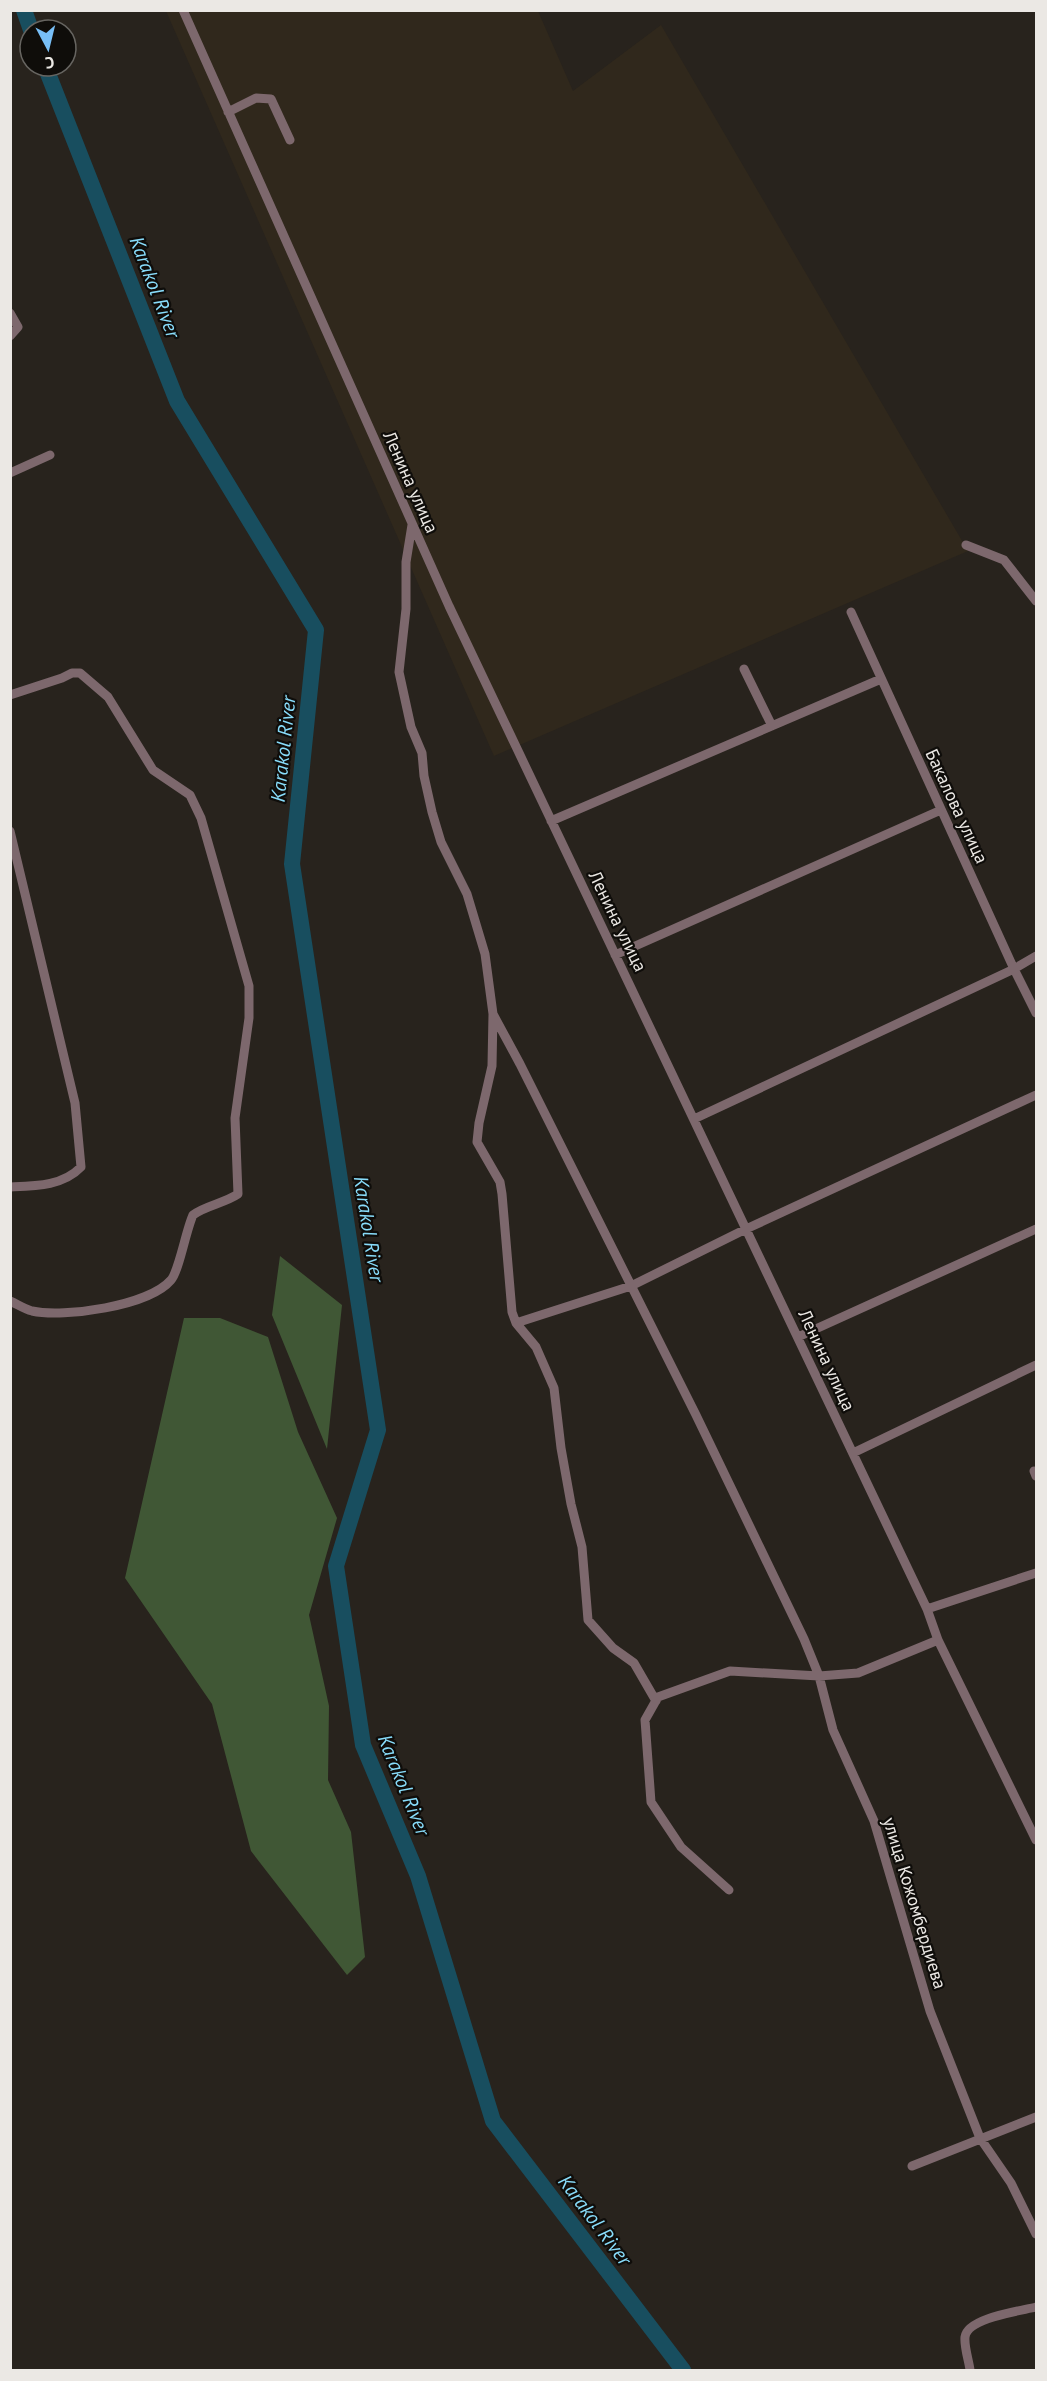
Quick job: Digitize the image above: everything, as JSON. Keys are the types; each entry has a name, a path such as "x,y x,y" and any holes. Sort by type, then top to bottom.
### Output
{"street":[{"name":"Ленина улица","path":"183,10 412,525 927,1609 938,1640 1036,1840"},
{"path":"228,112 256,98 271,99 290,140"},
{"path":"10,313 18,327 10,336"},
{"path":"10,473 50,455"},
{"path":"412,525 406,562 406,609 399,672 411,727 422,753 424,776 441,842 467,894 478,925 485,954 493,1014 492,1066 477,1142 500,1182 509,1292 516,1323 536,1347 554,1388 561,1448 571,1504 582,1547 588,1620 614,1648 634,1663 656,1701"},
{"path":"966,545 1004,560 1036,601"},
{"name":"Бакалова улица","path":"851,612 1036,1013"},
{"path":"744,669 772,726"},
{"path":"10,695 72,673 80,673 108,697 153,770 190,795 201,818 249,986 249,1008 235,1118 238,1194 218,1205 198,1211 194,1215 173,1279 163,1287 140,1298 106,1309 57,1313 31,1310 10,1301"},
{"path":"551,821 881,679"},
{"path":"615,955 941,810"},
{"path":"10,831 75,1103 81,1167 74,1175 62,1181 10,1187"},
{"path":"694,1119 1014,969 1036,956"},
{"name":"улица Кожомбердиева","path":"493,1014 768,1560 819,1676 833,1730 874,1821 930,2010 980,2139 1011,2183 1036,2234"},
{"path":"516,1323 631,1286 746,1229 1036,1095"},
{"path":"798,1337 1036,1229"},
{"path":"853,1453 1036,1365"},
{"path":"927,1609 1036,1573"},
{"path":"729,1890 681,1847 651,1802 645,1720 658,1696 730,1671 819,1676 858,1673 938,1640"},
{"path":"912,2166 1036,2117"},
{"path":"970,2370 965,2337 968,2329 978,2322 1036,2307"}],"shaded area":[{"path":"166,11 538,11 573,91 661,25 968,551 494,756"}],"green space":[{"path":"280,1256 342,1305 327,1449 272,1315"},
{"path":"184,1318 220,1318 268,1337 298,1432 337,1518 309,1615 329,1706 328,1780 351,1832 365,1957 347,1975 251,1851 212,1704 125,1578"}],"waterway":[{"name":"Karakol River","path":"24,10 27,18"},
{"name":"Karakol River","path":"50,78 177,401 316,630 292,864 378,1430 336,1566 363,1745 418,1876 493,2121 683,2370"}]}
